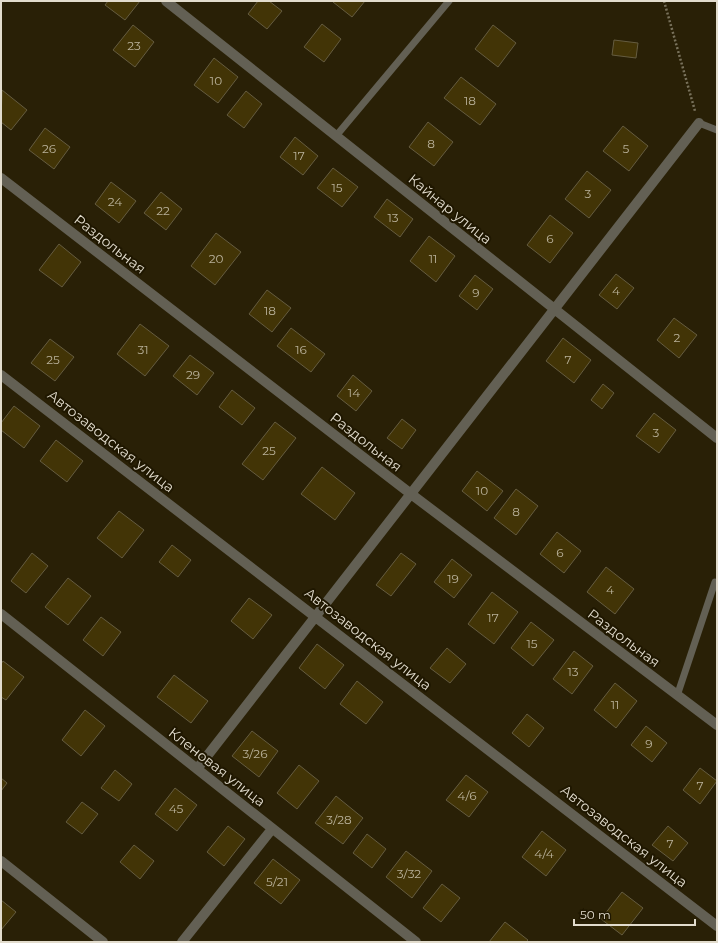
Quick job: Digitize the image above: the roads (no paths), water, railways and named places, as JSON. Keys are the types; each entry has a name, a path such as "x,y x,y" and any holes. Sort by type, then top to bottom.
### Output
{"street":[{"name":"Кайнар улица","path":"172,3 336,136 717,438"},
{"path":"197,769 699,123"},
{"name":"Раздольная","path":"1,178 411,494 717,725"},
{"name":"Автозаводская улица","path":"1,374 717,926"},
{"name":"Кленовая улица","path":"1,614 416,942"},
{"path":"182,942 272,829"},
{"path":"1,861 103,942"}],"lane":[{"path":"336,136 449,1"},
{"path":"699,123 717,130"},
{"path":"677,696 715,582"}]}
